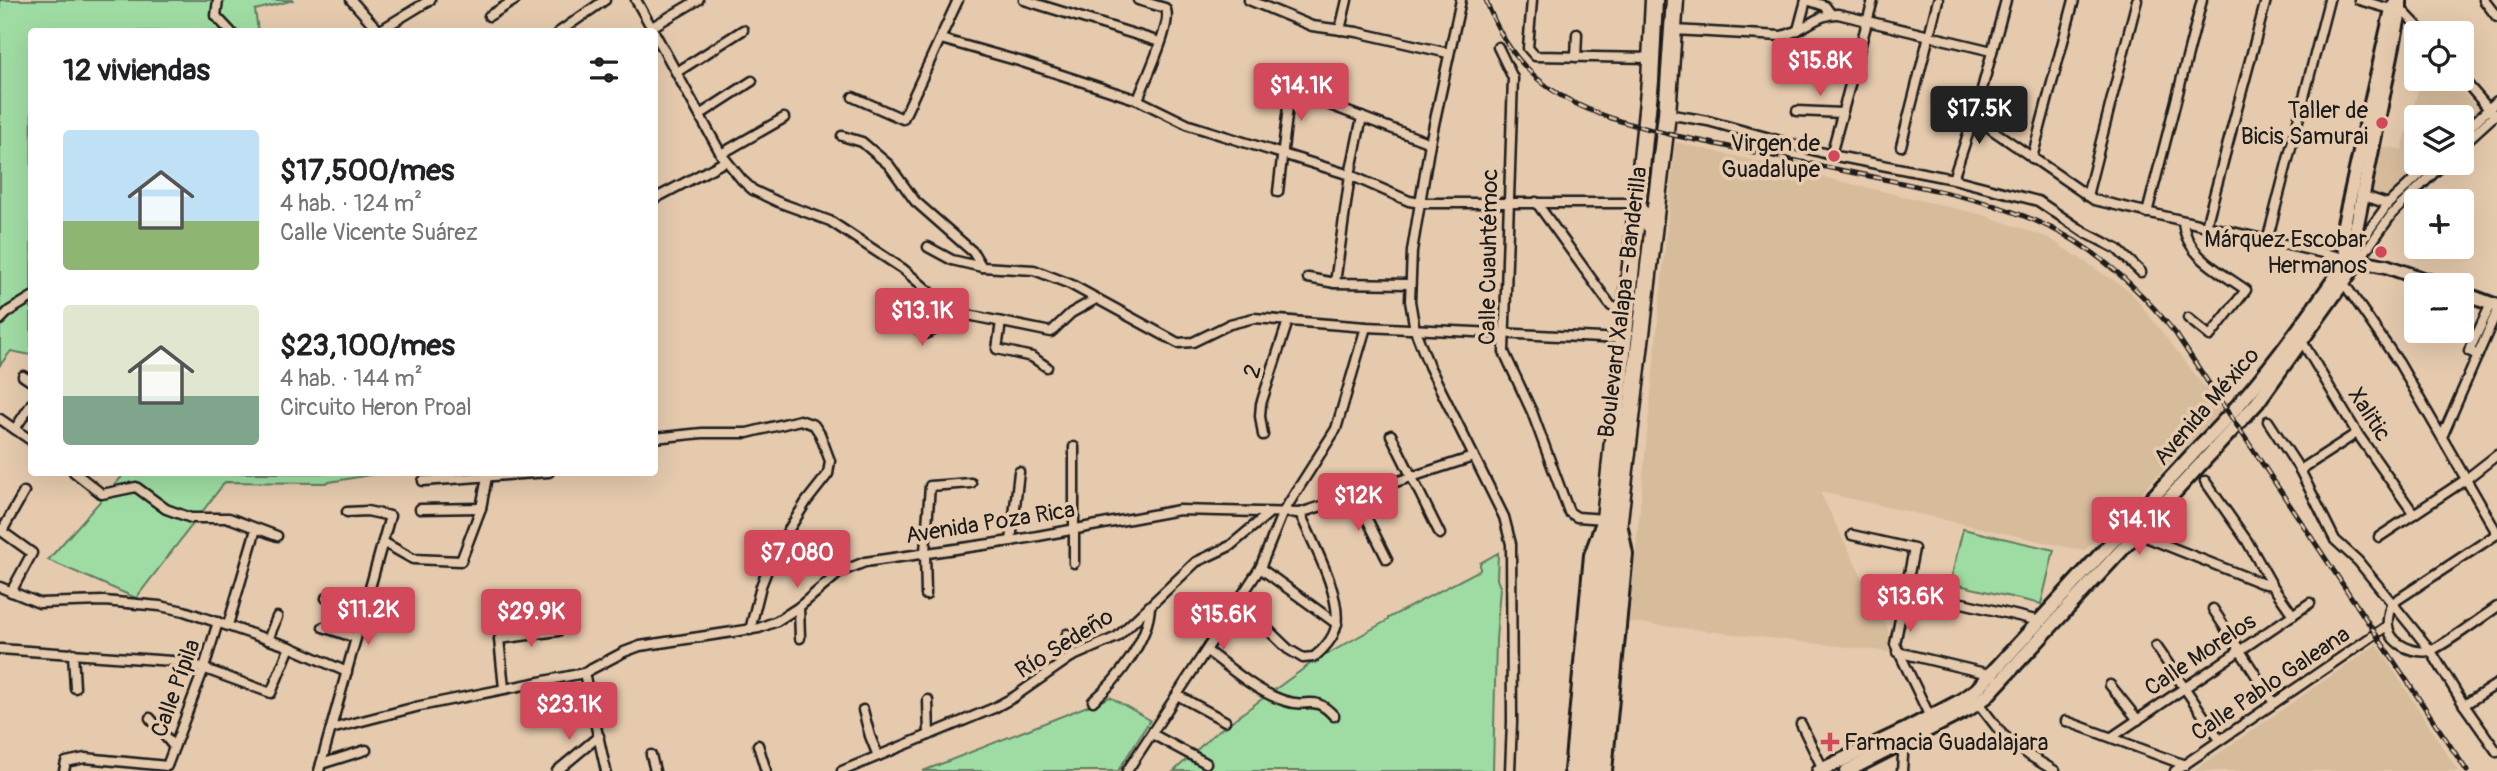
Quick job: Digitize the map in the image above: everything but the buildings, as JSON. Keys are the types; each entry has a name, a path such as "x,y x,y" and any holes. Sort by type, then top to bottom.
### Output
{"highway":[{"name":"Boulevard Xalapa - Banderilla","path":"1606,608 1623,339 1651,58 1654,0"},
{"name":"Boulevard Xalapa - Banderilla","path":"1612,520 1667,114 1675,0"},
{"path":"1583,771 1606,608"},
{"path":"1595,771 1606,608"}],"main road":[{"path":"2397,5 2358,194 2342,237 2355,256 2406,273"},
{"name":"Avenida México","path":"1822,770 1903,737 1974,699 1997,677 2257,403 2355,256"},
{"path":"2474,298 2495,307"},
{"name":"Avenida México","path":"1997,677 2040,621 2199,447 2231,416 2299,337"},
{"path":"2199,447 2208,457"},
{"path":"1571,771 1591,555 1594,543 1612,520 1626,554 1605,771"},
{"name":"Avenida México","path":"1852,770 1930,717 1974,699"}],"street":[{"path":"218,0 216,16 228,28"},
{"path":"351,0 377,28"},
{"path":"380,28 430,0"},
{"path":"489,16 515,0"},
{"path":"565,28 605,0"},
{"path":"636,0 652,28"},
{"path":"656,28 698,0"},
{"path":"853,97 882,107 902,118 958,0"},
{"path":"1024,0 1160,42"},
{"path":"1138,0 1168,10 1166,28 1138,100"},
{"path":"1340,30 1347,0"},
{"path":"1461,0 1430,143 1409,284 1416,330 1429,366 1504,517 1511,544 1513,695 1510,771"},
{"path":"1532,0 1528,48 1530,54 1651,58"},
{"path":"1798,30 1806,0 1825,6 1831,14"},
{"path":"1831,155 1872,0"},
{"path":"1901,146 1938,0"},
{"path":"1954,179 1978,104 2006,0"},
{"path":"2032,158 2074,0"},
{"path":"2087,196 2137,0"},
{"path":"2147,213 2202,0"},
{"path":"2206,226 2266,0"},
{"path":"2267,240 2329,0"},
{"path":"2359,0 2397,5 2415,21"},
{"path":"2484,0 2497,17"},
{"path":"1254,1 1312,26 1448,53"},
{"path":"1674,30 1781,36 1831,14 1992,51"},
{"path":"573,22 573,28"},
{"path":"677,72 743,30"},
{"path":"1576,57 1577,34"},
{"path":"658,39 724,157 753,190 830,221 902,269 958,314 1051,332 1071,313 1096,299"},
{"path":"941,39 1138,100 1189,125 1350,175 1409,201 1636,203 1646,212 1649,262"},
{"name":"Calle Cuauhtémoc","path":"1498,47 1513,78 1503,333 1505,359 1532,412 1569,512 1577,517 1612,520"},
{"path":"701,114 752,82"},
{"path":"1278,192 1290,90 1430,143"},
{"path":"2474,91 2493,112"},
{"path":"2474,132 2493,112 2497,101"},
{"path":"1978,104 1991,129 2087,196 2102,203 2267,240 2355,256"},
{"path":"1797,111 1842,113"},
{"path":"2474,125 2493,112"},
{"path":"1667,114 1708,121 1831,155 1954,179 2044,204 2084,232 2117,249 2141,272"},
{"path":"1335,283 1350,175 1362,117"},
{"path":"658,197 784,118"},
{"path":"842,136 862,142 889,165 915,201 973,252 982,267"},
{"name":"Avenida México","path":"2355,256 2388,204 2419,175"},
{"name":"Avenida México","path":"2355,256 2432,175"},
{"path":"2358,194 2388,204"},
{"path":"1536,202 1611,306 1626,312"},
{"path":"2183,221 2184,234 2191,248 2246,290 2210,336 2188,318"},
{"path":"929,247 952,260 982,267 1034,270 1070,284 1178,343 1193,342 1240,320 1266,318 1416,330 1623,339"},
{"path":"1308,278 1335,283 1409,284"},
{"path":"2340,278 2399,363 2497,533 2391,604 2387,626 2394,639 2403,647 2416,651 2431,651 2497,607"},
{"path":"0,320 9,311 28,300"},
{"path":"886,307 926,334 934,330 950,309"},
{"path":"2442,437 2478,355 2469,351 2495,307"},
{"name":"2","path":"1263,435 1261,404 1288,320"},
{"path":"1001,322 997,349 1032,357 1047,368"},
{"path":"1127,771 1239,603 1260,568 1282,514 1336,429 1366,327"},
{"name":"Xalitic","path":"2299,337 2357,433 2414,514"},
{"path":"23,376 28,379"},
{"path":"15,429 28,409"},
{"path":"0,419 28,439"},
{"path":"658,438 702,433 747,433 800,420 814,425 820,434 830,461 828,474 806,502 773,555 761,586 750,630"},
{"path":"2268,421 2300,470 2335,540 2358,561 2431,651 2497,752"},
{"path":"2300,470 2357,433"},
{"path":"1391,435 1440,534"},
{"path":"1074,447 1074,563"},
{"path":"2379,537 2465,480 2497,455"},
{"path":"1268,514 1300,513 1473,457"},
{"path":"1011,541 1018,471"},
{"path":"79,476 102,494 136,487 166,509 191,518 229,518 277,536"},
{"path":"423,481 444,476"},
{"path":"383,542 413,559 461,561 481,508 487,476"},
{"path":"2205,481 2247,541 2292,615"},
{"path":"926,595 925,552 930,486 971,483"},
{"path":"11,592 32,553 1,530 24,492"},
{"path":"1355,495 1387,559"},
{"path":"420,509 481,508"},
{"name":"Avenida Poza Rica","path":"331,729 504,688 584,673 640,646 750,630 777,621 853,565 1011,541 1179,510 1268,514"},
{"path":"320,768 390,516 367,511 346,512"},
{"path":"1239,603 1288,649 1303,658 1319,654 1332,636 1337,624 1336,606 1300,513"},
{"name":"Río Sedeño","path":"842,771 1004,703 1071,657 1117,637 1196,562 1230,546 1268,514"},
{"path":"228,625 256,528"},
{"path":"1852,535 1914,549 1895,638 1897,652 1930,717"},
{"path":"2143,536 2260,583 2272,585"},
{"path":"1260,568 1337,624"},
{"path":"0,587 39,603 104,601 160,606 228,625 290,647 346,672"},
{"path":"1906,590 2040,621"},
{"path":"326,598 364,610"},
{"name":"Calle Morelos","path":"2112,737 2310,603"},
{"path":"1093,701 1123,671 1148,621 1150,606"},
{"path":"799,607 800,638"},
{"path":"2213,609 2274,704"},
{"path":"268,640 277,617"},
{"name":"Calle Pípila","path":"64,771 66,762 85,758 167,766 204,668 218,622"},
{"path":"323,626 356,638"},
{"name":"Calle Pablo Galeana","path":"2175,771 2387,626"},
{"path":"504,688 499,639 558,631"},
{"path":"1067,634 1071,657"},
{"path":"2157,646 2220,740"},
{"path":"0,649 169,659 204,668 271,693 290,647"},
{"path":"1207,651 1245,680 1283,701 1321,704 1334,716"},
{"path":"1897,652 1997,677"},
{"path":"73,653 75,688"},
{"path":"584,673 607,771"},
{"path":"2464,705 2497,684"},
{"path":"2110,685 2138,720"},
{"path":"1177,695 1225,721"},
{"path":"1974,699 2002,734 2055,771"},
{"path":"928,700 929,735"},
{"path":"863,710 878,756"},
{"path":"150,718 174,747"},
{"path":"2066,722 2185,765"},
{"path":"1801,724 1822,770"},
{"path":"1152,734 1206,763"},
{"path":"557,771 599,736"},
{"path":"1902,771 1903,737"},
{"path":"758,745 766,771"},
{"path":"320,768 366,750"},
{"path":"651,755 655,771"},
{"path":"2033,771 2039,762"}],"shaded area":[{"path":"2418,91 2462,91 2481,112 2474,119 2474,105 2414,105"},
{"path":"1675,142 1983,215 2047,237 2130,291 2222,409 2084,551 1820,492 1889,632 1889,652 1629,622"},
{"path":"2404,143 2404,175 2414,175 2388,199 2366,193 2376,145 2402,150"},
{"path":"2377,644 2458,771 2193,771"}],"green space":[{"path":"0,0 294,0 255,10 258,28 28,28 28,354 11,351 0,365"},
{"path":"122,476 364,476 324,483 225,482 136,598 48,560"},
{"path":"1963,529 2054,550 2041,604 1950,583"},
{"path":"1498,553 1497,579 1500,587 1493,771 1174,771 1214,734 1310,664 1388,618 1480,570 1480,563"},
{"path":"1110,697 1150,720 1118,771 923,771"}],"railway":[{"path":"1486,0 1500,32 1517,58 1537,79 1586,109 1677,136 1975,200 2051,228 2104,261 2142,295 2176,334 2467,771"}],"place":[{"name":"Taller de Bicis Samurai","path":"2382,123"},
{"name":"Virgen de Guadalupe","path":"1834,156"},
{"name":"Márquez Escobar Hermanos","path":"2381,252"},
{"name":"Farmacia Guadalajara","path":"1830,742"}]}
